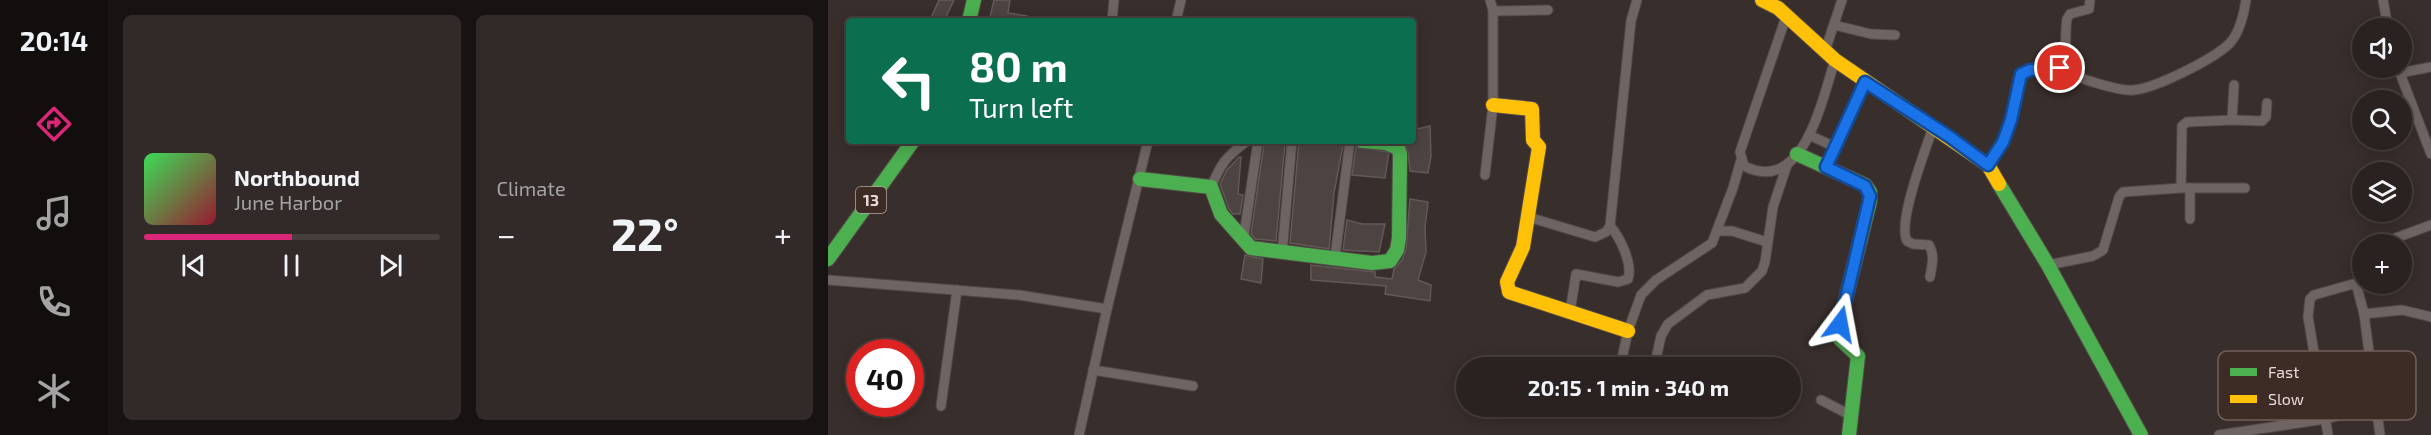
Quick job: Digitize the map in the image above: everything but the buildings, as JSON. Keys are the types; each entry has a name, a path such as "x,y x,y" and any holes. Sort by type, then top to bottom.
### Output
{"main road":[{"path":"970,18 974,0"},
{"path":"1762,0 1778,8 1830,56 1865,82 1988,165 2048,265 2141,435"},
{"path":"1493,105 1530,107 1533,111 1533,140 1538,145 1539,152 1523,247 1506,286 1509,292 1628,331"},
{"name":"13","path":"830,254 911,144"},
{"path":"1140,179 1211,187 1221,214 1243,242 1251,248 1372,263 1390,261 1398,247 1400,145"},
{"path":"1797,154 1865,186 1870,196 1838,330 1839,340 1854,350 1858,356 1849,435"}],"street":[{"path":"1112,18 1114,0"},
{"path":"1177,18 1181,0"},
{"path":"1528,217 1595,237 1606,232 1610,226 1631,21 1637,0"},
{"path":"1786,16 1740,152 1744,166 1762,173 1781,169 1787,165 1809,135 1830,56 1834,25 1842,0"},
{"path":"2058,70 2064,60 2067,19 2070,14 2089,9 2090,0"},
{"path":"1988,165 2003,142 2011,120 2021,74 2030,70 2058,70 2085,80 2132,91 2145,88 2197,65 2230,43 2238,29 2246,0"},
{"path":"2383,0 2386,18"},
{"path":"1485,175 1493,105 1491,5 1520,12 1548,10"},
{"path":"1834,25 1871,34 1895,34"},
{"path":"2412,69 2431,67"},
{"path":"2402,78 2431,154"},
{"path":"1826,167 1865,82"},
{"path":"2232,120 2234,85"},
{"path":"2190,219 2182,126 2187,122 2262,121 2266,117 2267,104"},
{"path":"1930,277 1932,261 1929,245 1913,244 1907,241 1905,231 1907,209 1933,127"},
{"path":"1809,135 1835,147"},
{"path":"1079,435 1147,144"},
{"path":"1211,187 1222,163 1228,155 1243,144"},
{"path":"1243,242 1258,144"},
{"path":"1282,253 1292,144"},
{"path":"1335,257 1350,144"},
{"path":"1622,357 1628,331 1641,295 1656,280 1712,243 1741,160"},
{"path":"1656,357 1661,336 1668,324 1707,295 1738,291 1754,281 1762,272 1773,207 1787,165"},
{"path":"2048,265 2100,253 2119,197 2123,192 2186,188 2245,188"},
{"path":"2407,234 2431,225"},
{"path":"1570,312 1576,274 1611,281 1628,279 1629,268 1617,234 1610,226"},
{"path":"1717,231 1732,231 1767,242"},
{"path":"828,280 1019,295 1107,309"},
{"path":"2314,351 2308,317 2310,299 2314,295 2352,284 2357,287 2364,314 2368,351"},
{"path":"941,406 957,290"},
{"path":"2364,314 2402,310 2431,317"},
{"path":"1093,370 1193,386"},
{"path":"1821,400 1850,415"},
{"path":"2219,435 2313,420"},
{"path":"2325,420 2328,435"},
{"path":"2377,420 2380,435"}],"traffic: fast":[{"path":"970,18 974,0"},
{"path":"828,259 911,144"},
{"path":"1140,179 1211,187 1221,214 1251,248 1372,263 1390,261 1397,250 1399,238 1400,154 1398,148 1388,144"},
{"path":"1797,154 1865,185 1870,192 1870,201 1838,330 1840,339 1858,356 1849,435"},
{"path":"1999,184 2048,265 2141,435"}],"traffic: slow":[{"path":"1762,0 1778,8 1835,60 1988,165 1999,184"},
{"path":"1493,105 1532,109 1533,140 1539,147 1523,247 1507,282 1509,292 1628,331"}],"route":[{"path":"1840,324 1870,196 1865,186 1826,167 1865,82 1950,137 1988,165 2003,142 2011,120 2021,74 2030,70 2058,70 2060,68"}]}
